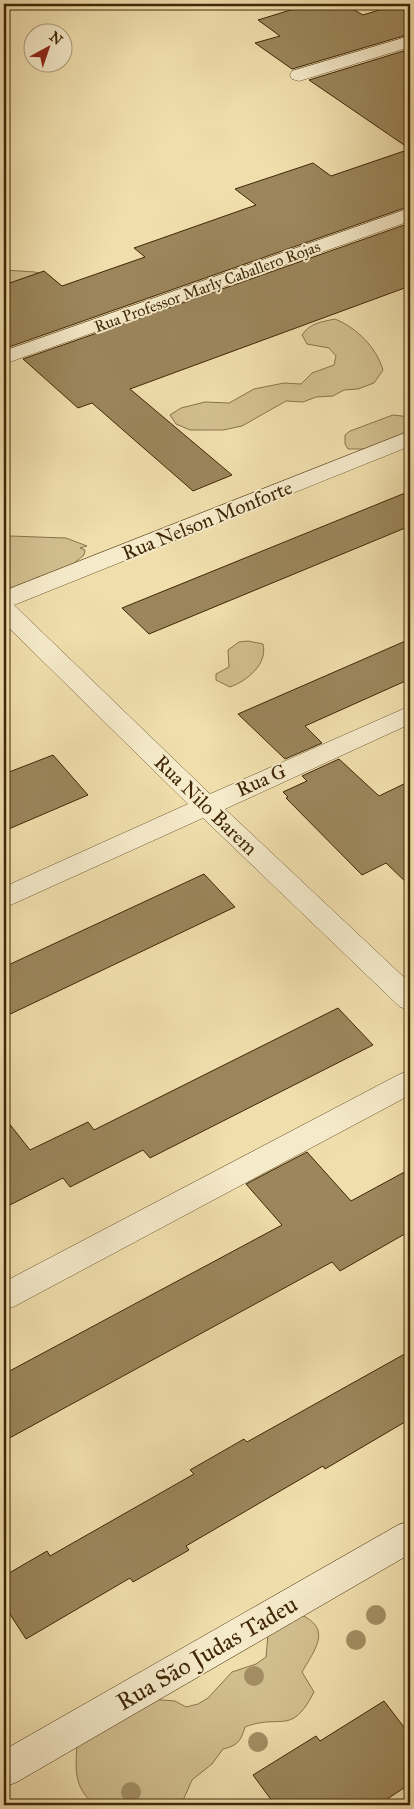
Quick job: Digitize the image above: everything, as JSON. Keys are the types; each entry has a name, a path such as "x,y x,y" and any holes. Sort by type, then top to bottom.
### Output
{"street":[{"path":"299,75 410,41"},
{"name":"Rua Professor Marly Caballero Rojas","path":"4,358 410,214"},
{"name":"Rua Nelson Monforte","path":"4,600 410,438"},
{"name":"Rua Nilo Barem","path":"4,608 205,805 410,1000"},
{"name":"Rua G","path":"4,898 205,805 410,714"},
{"path":"4,1297 410,1082"},
{"name":"Rua São Judas Tadeu","path":"4,1770 410,1536"}],"shaded area":[{"path":"4,270 35,272 47,276 19,293 4,285"},
{"path":"335,319 358,333 376,354 383,370 374,383 358,389 344,390 333,396 316,397 303,402 286,401 242,426 223,430 190,430 176,424 170,415 181,408 205,402 229,403 254,389 284,383 301,384 312,373 334,365 336,356 329,348 307,344 302,335 312,325"},
{"path":"393,415 410,417 410,434 365,449 348,449 345,444 345,435 350,431"},
{"path":"10,536 66,538 87,546 80,548 85,550 84,555 50,583 38,577 10,595 4,594 4,573 8,569 4,566 4,546"},
{"path":"248,641 263,644 262,658 255,671 243,681 230,687 216,680 216,674 229,667 228,650 239,642"},
{"path":"294,1612 314,1623 319,1637 317,1645 302,1672 314,1692 299,1714 292,1719 284,1721 257,1723 245,1727 238,1742 223,1749 212,1764 192,1780 181,1805 95,1805 88,1798 82,1791 77,1776 77,1741 150,1699 175,1701 186,1707 198,1704 208,1698 232,1672 256,1664 266,1657 268,1634"}],"building":[{"path":"310,4 344,4 363,15 398,4 410,4 410,34 292,69 255,43 280,36 258,20"},
{"path":"410,49 410,149 309,80"},
{"path":"410,149 410,206 9,347 4,342 4,285 44,271 62,286 145,257 134,248 256,205 235,189 313,163 331,176"},
{"path":"410,223 410,286 130,389 232,475 193,491 92,403 78,408 23,359"},
{"path":"410,491 410,526 149,634 122,608"},
{"path":"410,639 410,679 305,726 322,743 285,759 238,714"},
{"path":"53,755 88,795 4,831 4,774"},
{"path":"339,759 379,796 410,781 410,886 386,863 362,875 286,798 288,797 283,792 307,781 302,776"},
{"path":"204,874 235,907 4,1017 4,967"},
{"path":"338,1008 373,1045 150,1158 143,1150 70,1187 63,1178 4,1208 4,1117 30,1150 88,1122 94,1130"},
{"path":"307,1152 351,1201 410,1169 410,1231 340,1271 332,1262 4,1441 4,1374 282,1225 246,1184"},
{"path":"410,1351 410,1419 325,1469 323,1466 186,1546 189,1550 133,1582 130,1578 26,1639 4,1605 4,1576 47,1551 50,1556 194,1474 190,1470 244,1439 247,1442"},
{"path":"384,1701 410,1735 410,1784 378,1805 275,1805 253,1775 316,1736 320,1741"}]}
